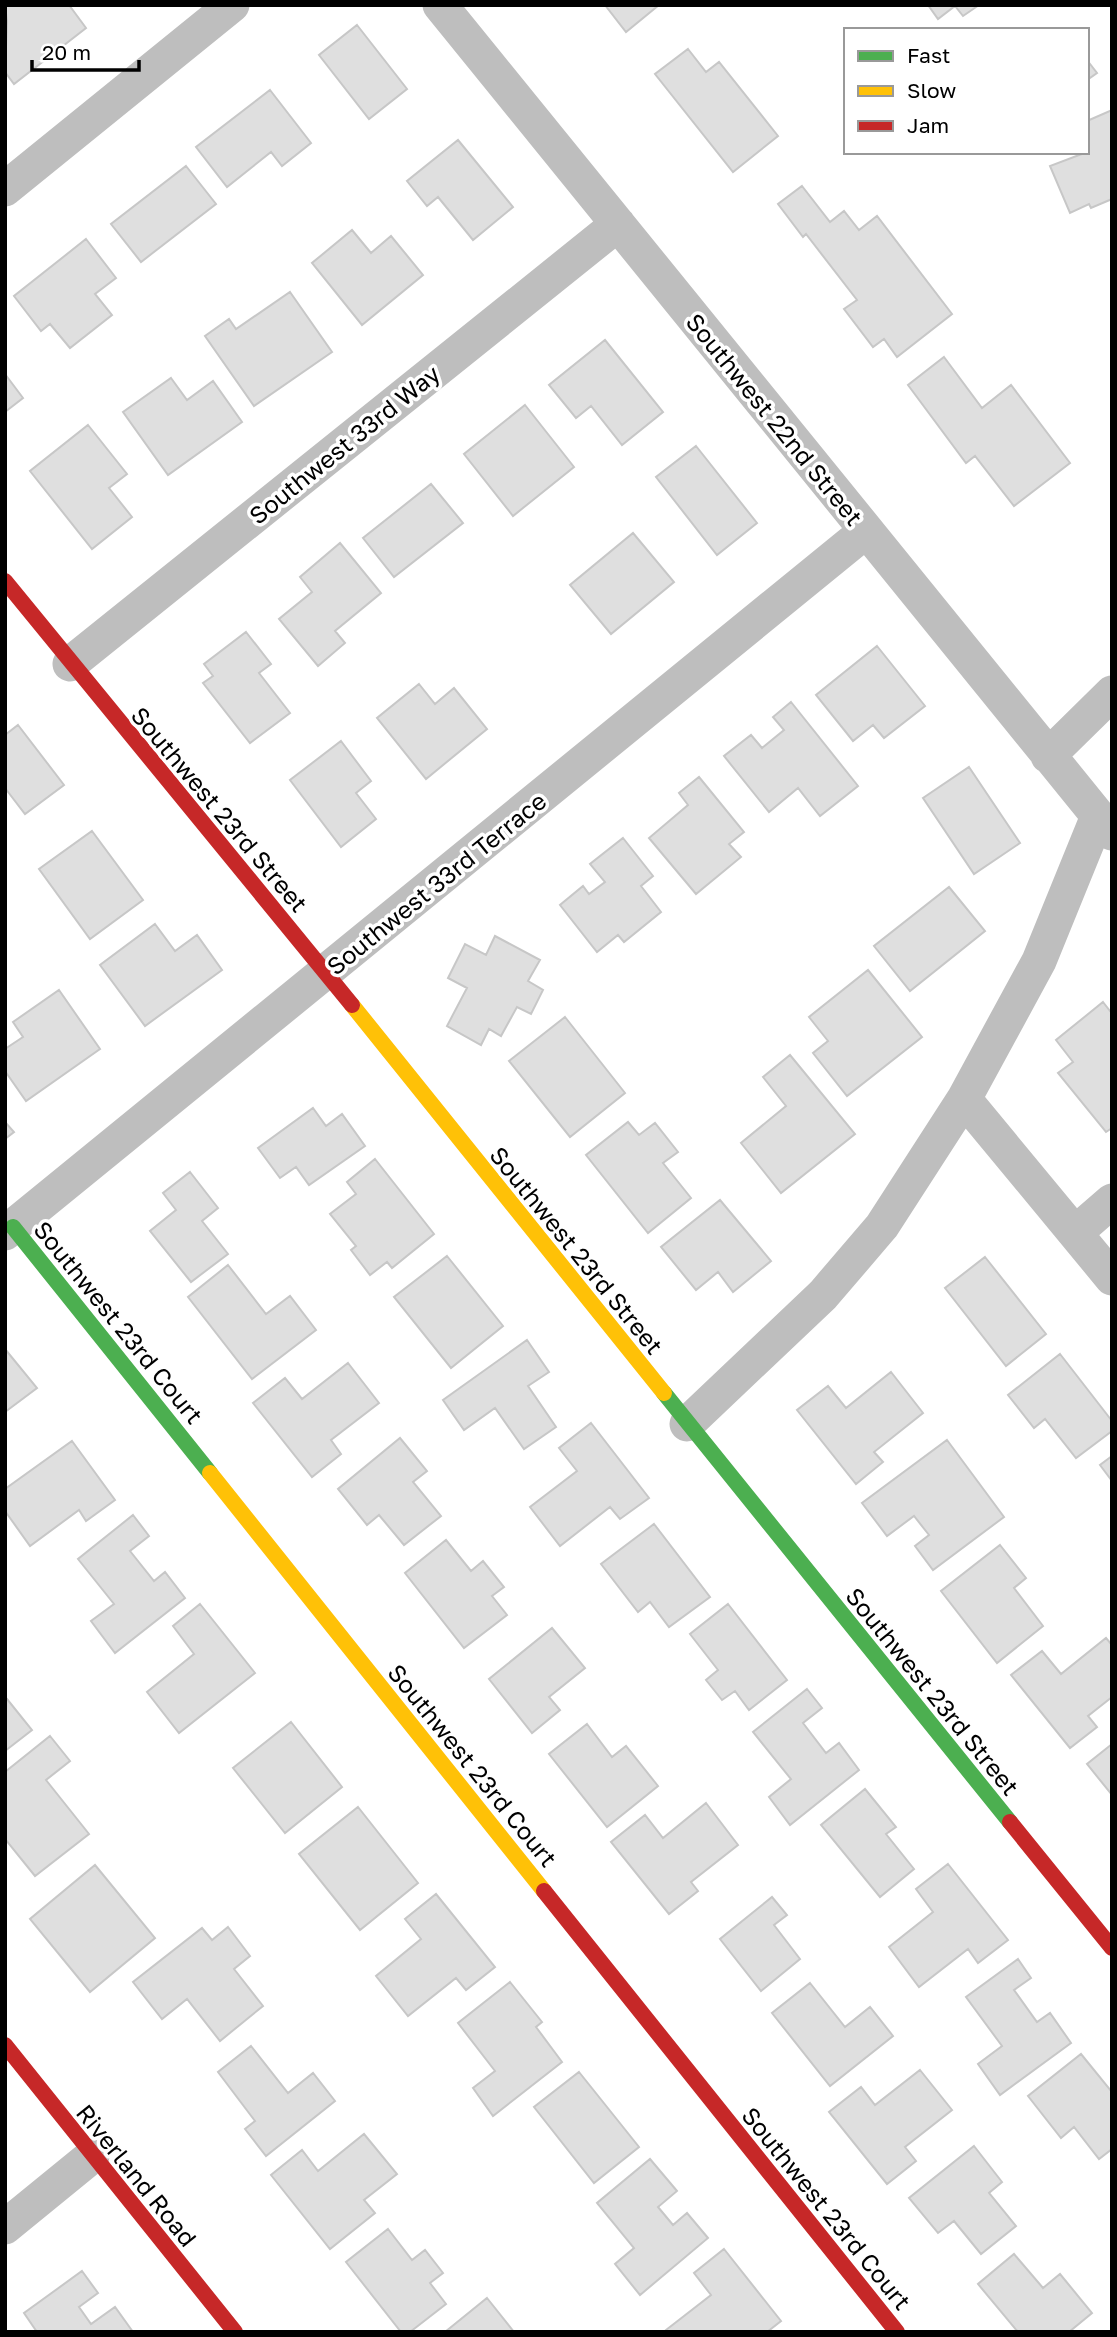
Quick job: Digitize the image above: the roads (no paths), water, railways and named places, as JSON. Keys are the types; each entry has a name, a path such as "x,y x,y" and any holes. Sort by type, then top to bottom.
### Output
{"street":[{"path":"5,189 232,5"},
{"name":"Southwest 22nd Street","path":"440,5 1105,825"},
{"name":"Southwest 33rd Way","path":"70,664 618,224"},
{"name":"Southwest 33rd Terrace","path":"9,1230 866,531"},
{"name":"Southwest 23rd Street","path":"5,581 70,664 326,973 1112,1948"},
{"path":"1048,756 1112,693"},
{"path":"687,1424 823,1295 882,1226 964,1099 1039,961 1105,825"},
{"path":"964,1099 1112,1278"},
{"path":"1075,1233 1112,1200"},
{"name":"Southwest 23rd Court","path":"9,1230 897,2332"},
{"name":"Riverland Road","path":"5,2045 235,2332"},
{"path":"5,2227 92,2156"}]}
